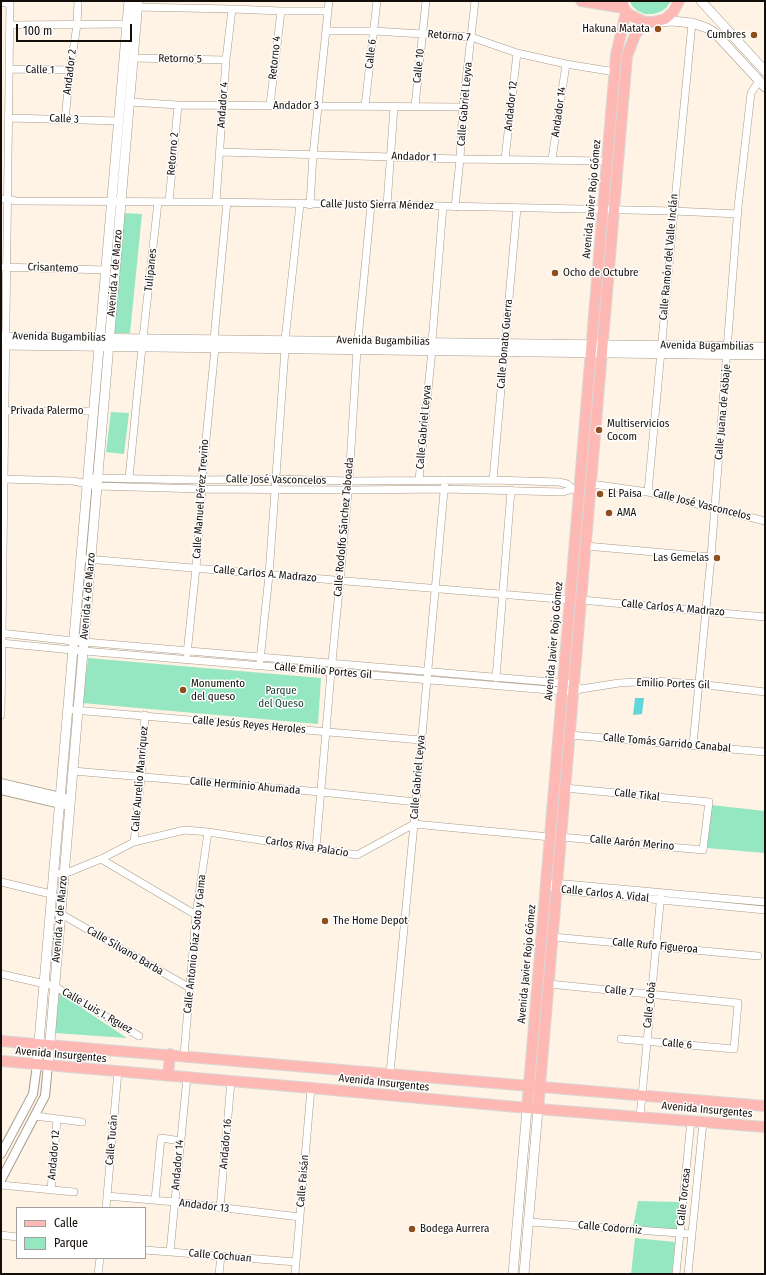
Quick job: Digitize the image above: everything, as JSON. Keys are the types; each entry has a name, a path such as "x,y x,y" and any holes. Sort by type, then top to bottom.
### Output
{"main road":[{"path":"581,1 624,7 638,20 650,22 672,21 692,23 707,28 719,36 762,84"},
{"path":"650,22 665,19 673,12 679,1"},
{"path":"701,1 765,71"},
{"name":"Avenida 4 de Marzo","path":"48,1065 109,342 119,121 127,24 133,4"},
{"name":"Avenida 4 de Marzo","path":"36,1065 106,270 130,102 133,58 133,4"},
{"name":"Avenida Javier Rojo Gómez","path":"513,1274 570,600 576,490 591,348 614,72 624,7"},
{"name":"Avenida Javier Rojo Gómez","path":"524,1274 565,788 576,688 581,600 627,56 635,35 650,22"},
{"path":"616,55 627,56"},
{"name":"Avenida Bugambilias","path":"3,341 727,350 765,355"},
{"name":"Avenida Bugambilias","path":"727,350 765,346"},
{"name":"Avenida Insurgentes","path":"1,1041 184,1055 765,1106"},
{"path":"168,1076 170,1054"},
{"name":"Avenida Insurgentes","path":"1,1062 187,1077 538,1109 692,1120 765,1127"}],"street":[{"name":"Andador 2","path":"65,119 70,70 77,25 78,1"},
{"path":"310,205 313,155 329,1"},
{"name":"Calle 6","path":"365,106 377,1"},
{"name":"Calle 10","path":"415,106 426,1"},
{"name":"Calle Gabriel Leyva","path":"456,207 463,106 476,1"},
{"path":"1,2 10,2 9,118 4,202 1,715"},
{"path":"133,4 280,11 328,11"},
{"name":"Andador 4","path":"216,202 226,60 232,9"},
{"name":"Retorno 4","path":"270,105 280,11"},
{"name":"Calle Ramón del Valle Inclán","path":"648,492 692,23"},
{"path":"10,25 127,24"},
{"name":"Retorno 7","path":"326,31 374,31 471,37 517,53 566,64 614,72"},
{"name":"Andador 12","path":"505,159 517,53"},
{"name":"Retorno 5","path":"133,58 226,60"},
{"name":"Andador 14","path":"552,160 566,64"},
{"name":"Calle 1","path":"9,69 70,70"},
{"name":"Calle Juana de Asbaje","path":"692,745 711,557 738,214 751,93 762,84"},
{"name":"Andador 3","path":"130,102 178,105 394,107 463,106"},
{"name":"Retorno 2","path":"169,202 178,105"},
{"path":"387,205 394,107"},
{"name":"Calle 3","path":"9,118 119,121"},
{"name":"Andador 1","path":"220,152 607,161"},
{"name":"Calle Justo Sierra Méndez","path":"4,202 227,202 310,205 387,205 674,211 738,214"},
{"name":"Tulipanes","path":"129,478 158,202"},
{"name":"Calle Manuel Pérez Treviño","path":"186,660 196,568 202,480 227,202"},
{"path":"260,666 276,488 285,344 300,204"},
{"name":"Calle Rodolfo Sánchez Taboada","path":"316,848 349,481 358,345 371,205"},
{"name":"Calle Gabriel Leyva","path":"420,480 443,206"},
{"name":"Calle Donato Guerra","path":"493,480 517,208"},
{"name":"Crisantemo","path":"4,267 106,270"},
{"name":"Privada Palermo","path":"3,410 93,411"},
{"name":"Calle José Vasconcelos","path":"97,482 129,478 349,481 493,480 560,482 567,484 576,490"},
{"name":"Calle José Vasconcelos","path":"3,479 87,481 202,489 444,489 563,492 576,490"},
{"name":"Calle Gabriel Leyva","path":"390,1073 445,480"},
{"name":"Calle José Vasconcelos","path":"591,484 648,492 765,521"},
{"path":"496,678 511,490"},
{"path":"586,546 711,557"},
{"name":"Calle Carlos A. Madrazo","path":"80,558 570,600"},
{"name":"Calle Carlos A. Madrazo","path":"581,600 765,617"},
{"path":"2,633 73,646"},
{"path":"2,643 73,646"},
{"name":"Calle Emilio Portes Gil","path":"73,646 186,660 427,680 576,688"},
{"name":"Calle Emilio Portes Gil","path":"83,647 188,651 261,657 496,678 563,687"},
{"name":"Emilio Portes Gil","path":"576,688 653,681 699,684 765,692"},
{"name":"Calle Jesús Reyes Heroles","path":"67,709 421,740"},
{"name":"Calle Aurelio Manriquez","path":"134,842 146,715"},
{"name":"Calle Tomás Garrido Canabal","path":"570,735 765,752"},
{"name":"Calle Herminio Ahumada","path":"73,771 321,792 416,802"},
{"path":"1,783 60,801"},
{"name":"Calle Tikal","path":"565,788 709,802 703,850"},
{"path":"1,790 70,803"},
{"path":"414,824 550,837"},
{"name":"Carlos Riva Palacio","path":"64,874 101,859 134,842 185,830 208,832 357,855 414,824"},
{"name":"Calle Antonio Díaz Soto y Gama","path":"184,1055 196,915 208,832"},
{"name":"Calle Aarón Merino","path":"561,837 703,850"},
{"path":"101,859 196,915"},
{"path":"53,874 64,874"},
{"path":"1,882 51,894"},
{"name":"Calle Carlos A. Vidal","path":"546,884 661,896 765,910"},
{"name":"Calle Carlos A. Vidal","path":"661,896 765,902"},
{"name":"Calle Cobá","path":"640,1117 661,896"},
{"name":"Calle Silvano Barba","path":"50,911 61,914 190,988"},
{"name":"Calle Rufo Figueroa","path":"553,937 758,956"},
{"name":"Calle Luis I. Rguez","path":"1,974 54,986 140,1036"},
{"name":"Calle 7","path":"549,984 738,1003 734,1049"},
{"name":"Calle 6","path":"621,1039 734,1049"},
{"name":"Avenida 4 de Marzo","path":"1,1154 33,1094 36,1065"},
{"name":"Avenida 4 de Marzo","path":"1,1180 45,1096 48,1065"},
{"name":"Calle Tucán","path":"106,1207 118,1071"},
{"name":"Andador 14","path":"170,1252 187,1077"},
{"name":"Andador 16","path":"220,1208 231,1081"},
{"name":"Calle Faisán","path":"295,1274 311,1088"},
{"path":"35,1116 82,1122"},
{"name":"Andador 12","path":"51,1190 57,1120"},
{"name":"Calle Torcasa","path":"676,1274 692,1120"},
{"name":"Calle Torcasa","path":"688,1274 703,1122"},
{"name":"Andador 14","path":"155,1200 160,1138 181,1141"},
{"path":"1,1185 74,1192"},
{"name":"Andador 13","path":"107,1196 175,1202 300,1217"},
{"name":"Calle Codorniz","path":"528,1222 692,1234"},
{"path":"1,1235 16,1237"},
{"name":"Calle Cochuan","path":"146,1250 296,1262"},
{"path":"219,1274 221,1256"},
{"path":"98,1274 100,1259"}],"green space":[{"path":"630,1 671,1 666,8 660,12 645,14 632,6"},
{"path":"123,213 142,214 130,333 112,333"},
{"path":"111,412 129,413 124,454 106,452"},
{"name":"Parque del Queso","path":"88,658 321,678 318,724 82,703"},
{"path":"711,805 765,811 765,853 707,848"},
{"path":"59,993 127,1038 55,1033"},
{"path":"638,1201 680,1202 677,1231 633,1227"},
{"path":"635,1238 675,1242 672,1274 631,1274"}],"water":[{"path":"635,698 644,698 642,714 633,715"}],"place":[{"name":"Hakuna Matata","path":"658,29"},
{"name":"Cumbres","path":"754,35"},
{"name":"Ocho de Octubre","path":"555,273"},
{"name":"Multiservicios Cocom","path":"599,430"},
{"name":"El Paisa","path":"600,494"},
{"name":"AMA","path":"609,513"},
{"name":"Las Gemelas","path":"717,558"},
{"name":"Monumento del queso","path":"183,690"},
{"name":"The Home Depot","path":"325,921"},
{"name":"Bodega Aurrera","path":"412,1229"}]}
